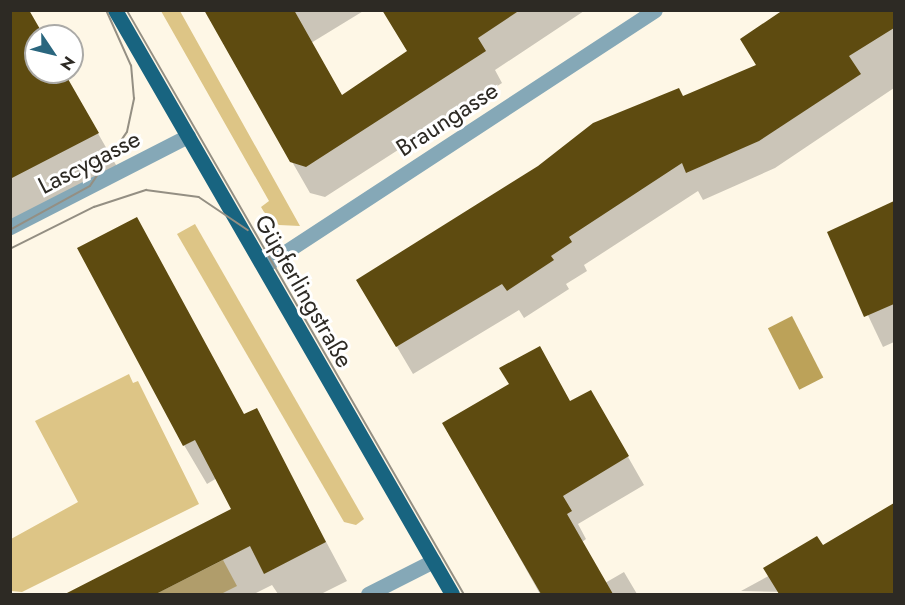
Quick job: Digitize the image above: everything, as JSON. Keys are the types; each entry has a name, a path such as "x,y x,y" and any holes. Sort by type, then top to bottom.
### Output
{"main road":[{"name":"Güpferlingstraße","path":"116,10 452,594"}],"street":[{"name":"Braungasse","path":"264,266 655,10"},
{"name":"Lascygasse","path":"10,227 188,136"},
{"path":"368,594 433,561"}],"shaded area":[{"path":"161,11 180,11 300,226 279,225 264,212 261,207 269,201"},
{"path":"195,224 364,519 356,525 344,522 177,234"},
{"path":"792,316 823,377 799,390 768,328"},
{"path":"129,374 133,383 138,381 199,504 22,592 11,591 11,539 78,502 35,421"},
{"path":"223,560 237,586 221,594 156,594"}],"building":[{"path":"10,10 29,10 37,24 24,24 24,84 71,84 99,133 10,179"},
{"path":"204,10 294,10 342,95 407,51 382,10 520,10 478,38 486,51 306,167 290,162"},
{"path":"783,10 894,10 894,28 849,56 861,74 759,141 686,173 682,163 569,237 572,242 551,256 554,260 507,291 502,284 396,347 356,280 538,166 593,123 679,88 683,96 756,65 740,39"},
{"path":"894,201 894,304 864,317 827,232"},
{"path":"137,217 244,414 257,408 326,542 264,574 250,546 156,594 65,594 231,509 195,440 183,446 77,248"},
{"path":"540,346 570,401 591,390 629,456 563,496 572,511 567,514 613,594 541,594 442,423 509,384 499,368"},
{"path":"894,503 894,594 779,594 763,568 817,536 823,545"}],"tram line":[{"path":"10,230 90,186 127,132 134,99 131,66 106,10"},
{"path":"127,10 464,594"},
{"path":"10,249 94,207 146,190 199,197 248,230"}]}
